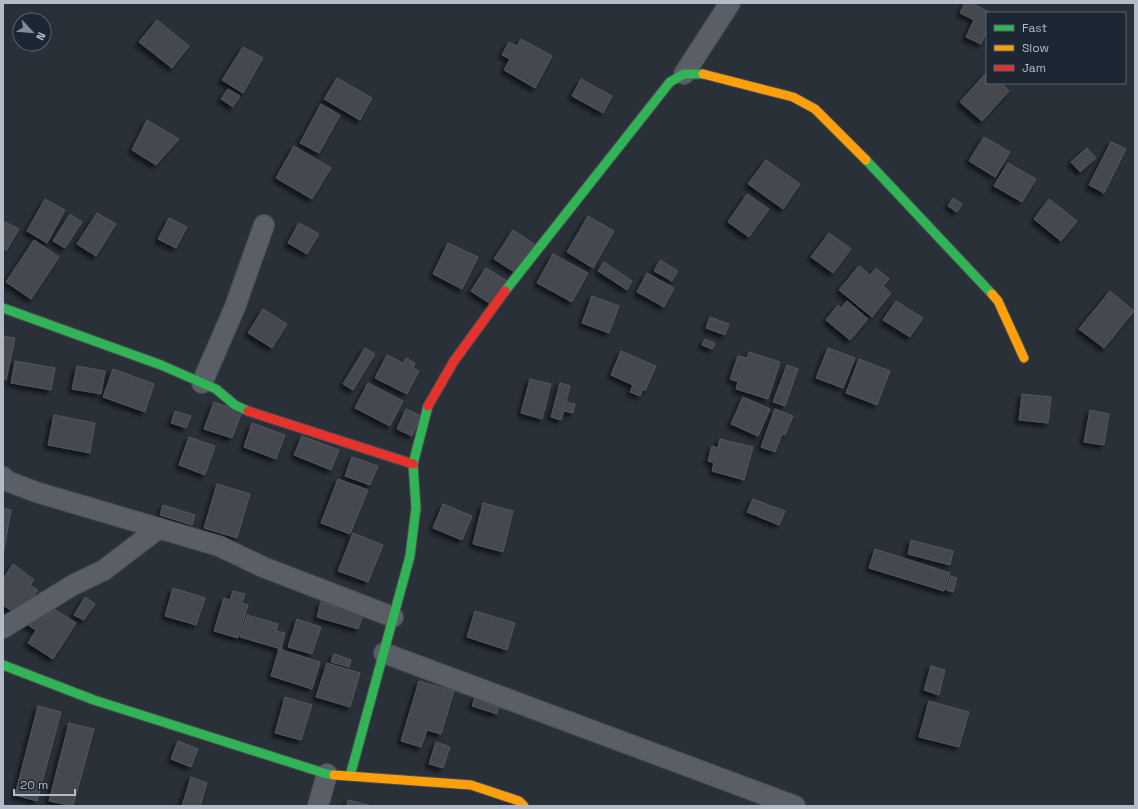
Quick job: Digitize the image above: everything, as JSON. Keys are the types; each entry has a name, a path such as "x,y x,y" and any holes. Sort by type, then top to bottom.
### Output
{"street":[{"path":"684,74 730,3"},
{"path":"350,776 410,556 416,508 413,464 428,404 454,361 528,262 670,82 684,74 699,73 793,97 815,109 840,132 998,301 1024,358"},
{"path":"202,383 234,307 264,225"},
{"path":"3,308 161,365 216,389 235,405 254,413 413,464"},
{"path":"3,477 7,481 36,492 219,546 263,567 393,617"},
{"path":"3,628 73,585 104,570 159,528"},
{"path":"384,653 795,806"},
{"path":"3,665 94,700 327,774 470,785 519,801 524,806"},
{"path":"318,806 327,774"}],"building":[{"path":"965,3 971,3 989,12 986,12 986,33 981,44 966,37 974,20 960,13"},
{"path":"157,20 189,46 172,68 139,42"},
{"path":"521,39 552,56 535,88 504,70 510,59 502,55 509,42 517,46"},
{"path":"243,47 263,58 243,93 222,80"},
{"path":"986,73 986,84 1002,84 1009,91 982,121 960,102"},
{"path":"337,78 372,98 360,120 324,99"},
{"path":"581,79 612,96 603,113 572,96"},
{"path":"228,89 240,96 233,107 221,99"},
{"path":"321,104 340,115 319,153 300,143"},
{"path":"147,120 179,139 156,165 132,150"},
{"path":"984,137 1010,152 995,177 969,161"},
{"path":"1111,142 1126,149 1104,193 1089,185"},
{"path":"294,146 331,168 312,199 276,178"},
{"path":"1087,148 1096,158 1080,172 1071,162"},
{"path":"766,160 800,184 783,209 748,184"},
{"path":"1008,163 1036,179 1022,202 994,186"},
{"path":"747,194 769,209 749,237 728,222"},
{"path":"953,198 962,204 957,212 948,206"},
{"path":"45,199 65,210 47,243 27,231"},
{"path":"1049,199 1077,221 1061,241 1034,219"},
{"path":"97,213 116,224 96,256 77,244"},
{"path":"70,214 82,222 65,248 53,241"},
{"path":"588,216 614,231 593,268 567,252"},
{"path":"169,218 187,227 176,248 158,239"},
{"path":"3,221 19,229 6,251 3,249"},
{"path":"299,223 319,234 307,254 288,243"},
{"path":"513,230 534,244 516,273 494,259"},
{"path":"829,233 851,249 833,273 811,257"},
{"path":"34,240 59,257 31,299 6,282"},
{"path":"448,243 478,257 462,289 433,274"},
{"path":"553,254 588,273 572,302 537,283"},
{"path":"660,260 678,271 672,281 654,271"},
{"path":"604,262 632,281 627,290 598,271"},
{"path":"859,266 870,275 876,268 889,279 883,286 891,293 872,317 839,290"},
{"path":"486,268 507,281 492,305 471,291"},
{"path":"647,273 674,288 664,307 637,292"},
{"path":"1110,291 1134,311 1104,348 1079,329"},
{"path":"592,296 619,306 609,333 582,323"},
{"path":"847,301 868,319 850,340 826,320 838,305 841,308"},
{"path":"896,301 923,318 910,337 883,320"},
{"path":"263,309 287,324 272,348 248,333"},
{"path":"710,317 729,324 725,335 706,328"},
{"path":"3,336 15,338 6,380 3,379"},
{"path":"705,339 715,343 712,349 702,345"},
{"path":"365,348 375,354 353,390 343,384"},
{"path":"828,348 855,358 843,388 816,378"},
{"path":"621,351 656,366 645,391 643,389 640,396 630,392 633,385 611,375"},
{"path":"749,352 780,362 768,399 736,389 738,382 730,379 738,356 747,358"},
{"path":"387,355 403,363 406,358 415,363 413,368 419,371 407,394 375,378"},
{"path":"859,359 890,371 877,405 846,393"},
{"path":"15,361 55,368 51,390 11,383"},
{"path":"787,365 798,369 785,406 773,402"},
{"path":"77,366 105,371 101,394 72,389"},
{"path":"113,369 154,384 145,412 103,397"},
{"path":"530,379 551,384 542,419 521,413"},
{"path":"368,383 403,401 390,426 355,408"},
{"path":"560,383 570,386 566,402 575,404 573,413 564,411 561,420 551,417"},
{"path":"1022,394 1051,397 1048,423 1019,420"},
{"path":"743,397 770,409 758,436 731,424"},
{"path":"214,402 242,412 232,438 204,429"},
{"path":"406,409 421,416 412,436 397,429"},
{"path":"775,409 793,416 785,435 782,434 775,452 761,447"},
{"path":"1090,410 1109,414 1104,445 1084,442"},
{"path":"175,411 191,416 186,428 171,423"},
{"path":"54,415 95,423 90,453 48,445"},
{"path":"252,423 285,435 276,459 244,447"},
{"path":"302,436 339,450 331,470 294,455"},
{"path":"189,437 215,446 205,475 179,465"},
{"path":"720,439 753,447 744,480 712,471 714,463 708,461 712,446 718,448"},
{"path":"352,457 378,466 370,485 345,476"},
{"path":"338,479 368,490 350,534 321,523"},
{"path":"217,484 250,494 237,538 204,528"},
{"path":"753,499 785,511 779,525 747,512"},
{"path":"483,503 513,511 503,552 473,544"},
{"path":"443,504 472,516 462,540 433,528"},
{"path":"163,505 195,515 192,525 160,515"},
{"path":"3,508 11,510 3,555"},
{"path":"353,533 383,545 368,582 338,571"},
{"path":"911,540 953,551 950,565 908,554"},
{"path":"875,549 950,573 944,591 869,568"},
{"path":"13,564 34,580 30,585 38,590 19,616 3,605 3,579"},
{"path":"951,576 957,578 953,592 946,590"},
{"path":"173,588 205,598 196,625 165,616"},
{"path":"233,591 245,594 242,603 248,605 238,638 214,631 224,598 230,600"},
{"path":"85,597 95,604 84,620 74,615"},
{"path":"321,602 363,615 358,629 317,617"},
{"path":"51,607 76,623 53,659 28,643 36,630 26,624 34,611 44,617"},
{"path":"475,611 515,623 507,650 467,637"},
{"path":"247,615 278,624 276,631 285,633 281,649 240,637"},
{"path":"297,619 321,627 312,654 288,647"},
{"path":"279,649 320,662 312,689 271,676"},
{"path":"334,654 351,660 349,667 331,662"},
{"path":"327,663 360,673 350,707 316,697"},
{"path":"931,666 945,670 939,695 924,690"},
{"path":"419,681 454,691 441,734 427,730 421,747 401,741"},
{"path":"476,695 500,702 497,714 472,706"},
{"path":"285,697 312,705 301,740 275,733"},
{"path":"929,701 969,712 959,747 919,737"},
{"path":"38,706 61,712 37,801 15,795"},
{"path":"69,723 94,729 73,806 49,801"},
{"path":"178,741 198,749 191,767 171,759"},
{"path":"436,742 450,747 443,768 429,764"},
{"path":"191,777 207,783 200,806 182,806"},
{"path":"348,800 372,806 347,806"}],"traffic: fast":[{"path":"505,291 670,82 684,74 703,74"},
{"path":"866,160 992,294"},
{"path":"3,308 161,365 216,389 235,405 248,411"},
{"path":"350,776 410,556 416,508 413,464 428,406"},
{"path":"3,665 94,700 334,775"}],"traffic: slow":[{"path":"703,74 793,97 815,109 866,160"},
{"path":"992,294 998,301 1024,358"},
{"path":"334,775 471,785 519,801 524,806"}],"traffic: jam":[{"path":"428,406 454,361 505,291"},
{"path":"248,411 413,464"}]}
